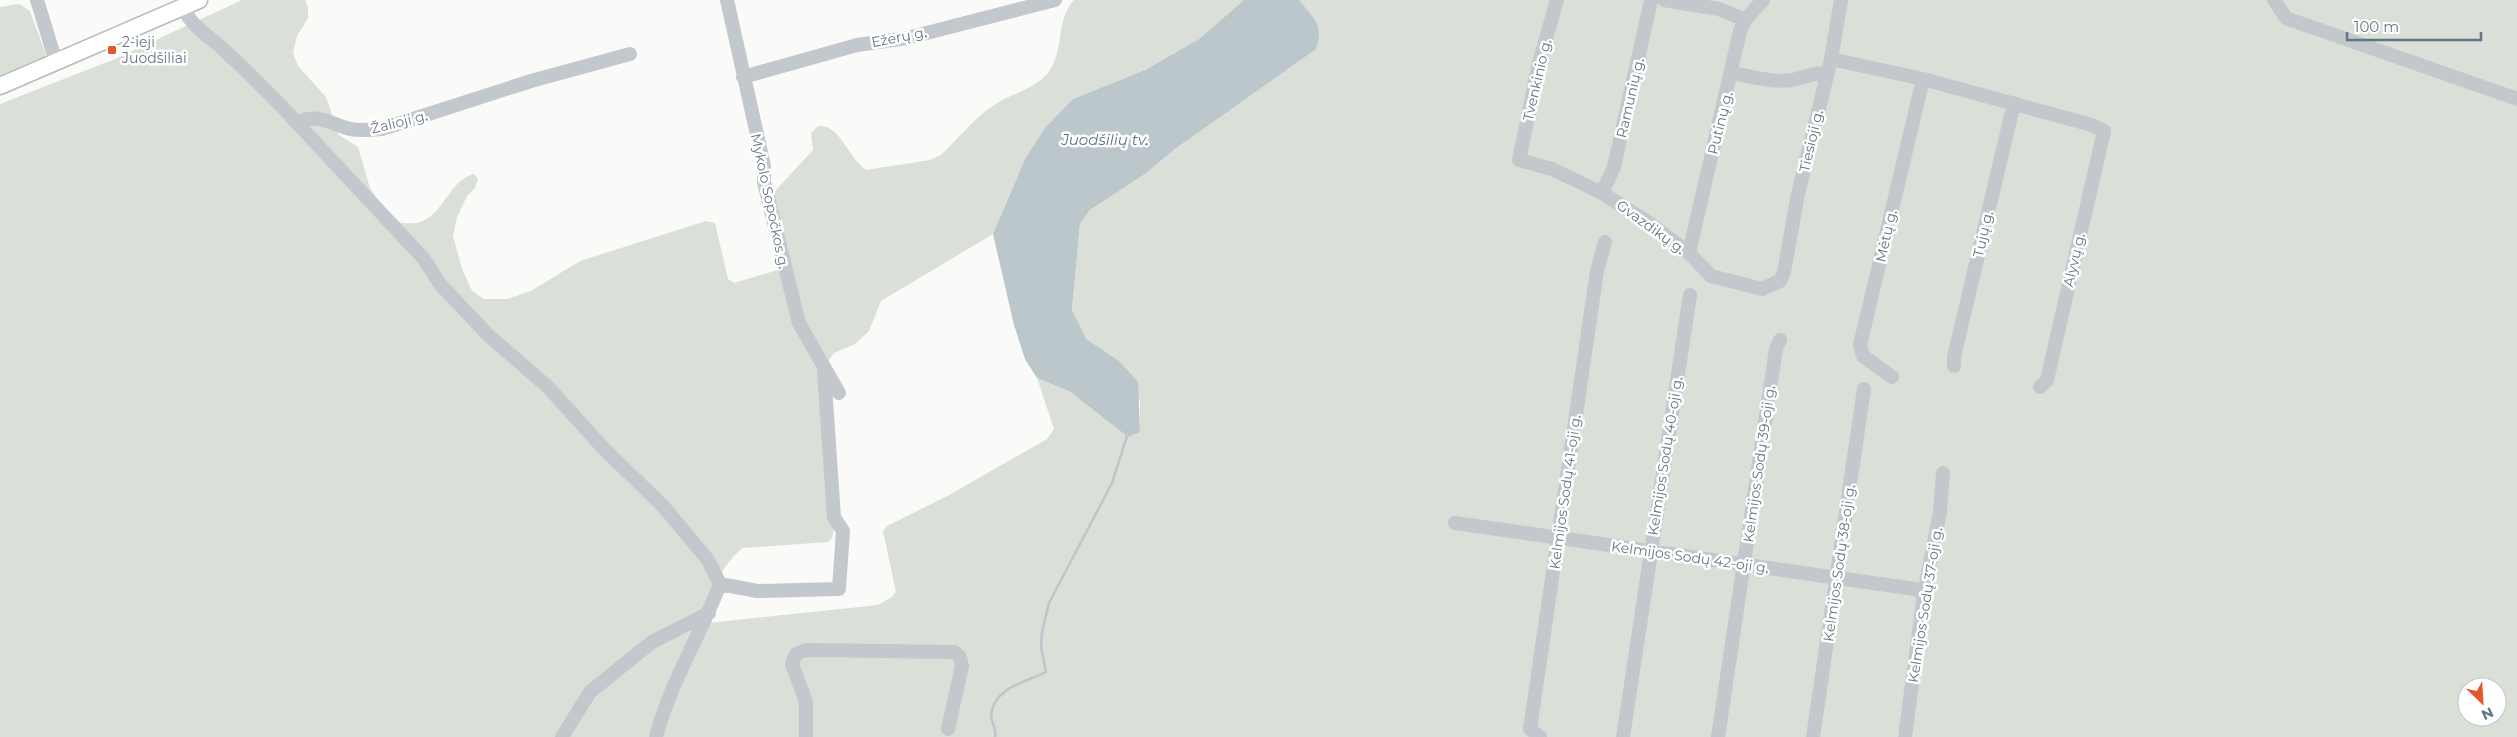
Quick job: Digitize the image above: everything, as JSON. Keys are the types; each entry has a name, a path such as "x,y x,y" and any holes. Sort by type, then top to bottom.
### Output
{"main road":[{"path":"0,86 199,0"}],"street":[{"path":"36,0 56,62"},
{"name":"Mykolo Sopočkos g.","path":"727,0 764,166 764,182 791,298 799,323 839,393"},
{"name":"Ežerų g.","path":"743,77 858,46 907,38 1055,0"},
{"name":"Tvenkinio g.","path":"1519,160 1539,63 1557,0"},
{"name":"Ramunių g.","path":"1602,193 1614,167 1651,0"},
{"path":"1664,0 1719,10 1745,20"},
{"name":"Putinų g.","path":"1689,253 1732,73 1740,31 1745,20 1763,0"},
{"name":"Tiesioji g.","path":"1780,281 1784,272 1798,194 1831,59 1841,0"},
{"path":"2274,0 2286,18 2517,99"},
{"path":"183,7 189,20 211,37 270,92 424,259 440,284 488,335 548,387 604,449 662,506 708,560 720,584 709,612 665,704 656,737"},
{"name":"Žalioji g.","path":"297,123 311,118 323,118 350,129 368,131 382,129 530,81 630,54"},
{"path":"1831,59 1923,79 2014,103"},
{"path":"1732,73 1779,80 1791,80 1820,73 1826,74"},
{"name":"Mėtų g.","path":"1892,377 1863,356 1860,345 1923,79"},
{"name":"Alyvų g.","path":"2014,103 2092,125 2104,131 2047,380 2040,387"},
{"name":"Tujų g.","path":"1954,366 1954,357 2014,103"},
{"name":"Gvazdikų g.","path":"1519,160 1552,170 1602,193 1652,224 1689,253 1711,276 1727,282 1762,289 1780,281"},
{"name":"Kelmijos Sodų 41-oji g.","path":"1540,737 1530,729 1597,271 1605,242"},
{"name":"Kelmijos Sodų 40-oji g.","path":"1623,737 1690,295"},
{"name":"Kelmijos Sodų 39-oji g.","path":"1718,737 1776,348 1780,340"},
{"path":"720,584 758,591 839,589 843,531 834,517 824,368"},
{"name":"Kelmijos Sodų 38-oji g.","path":"1813,737 1864,389"},
{"name":"Kelmijos Sodų 37-oji g.","path":"1905,737 1924,594 1940,512 1943,473"},
{"name":"Kelmijos Sodų 42-oji g.","path":"1455,522 1743,566 1915,589 1924,594"},
{"path":"562,737 590,692 652,642 709,612"},
{"path":"806,737 806,702 792,664 796,654 806,650 848,649 910,652 940,650 954,652 960,657 962,666 948,729"}],"shaded area":[{"path":"242,0 305,0 308,7 308,18 297,36 293,53 298,66 326,97 339,135 358,147 370,188 384,210 401,223 417,223 434,213 458,183 474,174 478,179 475,188 467,196 457,217 453,236 462,269 472,291 484,299 507,299 531,291 580,261 706,221 715,223 728,279 734,283 791,266 773,197 776,190 813,150 811,133 818,126 826,127 838,135 859,164 866,170 930,160 941,155 987,110 1000,101 1035,84 1047,74 1053,66 1056,56 1064,17 1074,0 1244,0 1199,39 1145,70 1073,99 1025,159 993,234 881,301 869,331 855,344 834,353 824,367 834,529 832,538 828,542 743,548 721,573 699,624 878,605 892,597 896,592 883,531 887,526 949,495 1047,439 1054,429 1037,378 1069,391 1128,437 1140,432 1140,400 1086,339 1078,326 1072,310 1080,224 1090,210 1145,174 1175,149 1315,49 1318,40 1318,27 1313,17 1299,0 2517,0 2517,737 0,737 0,104 115,59"},
{"path":"19,4 30,11 48,60 0,80 0,7"}],"water":[{"name":"Juodšilių tv.","path":"1244,0 1299,0 1313,17 1318,27 1319,33 1316,49 1175,149 1145,174 1090,210 1080,224 1072,310 1086,339 1119,361 1138,382 1140,432 1128,437 1069,391 1037,378 1025,359 1014,325 993,234 1025,159 1045,128 1073,99 1145,70 1199,39"}],"waterway":[{"path":"995,737 996,731 991,714 998,697 1012,687 1046,672 1041,647 1042,632 1049,603 1112,483 1128,433"}],"place":[{"name":"2-ieji Juodšiliai","path":"112,50"}]}
